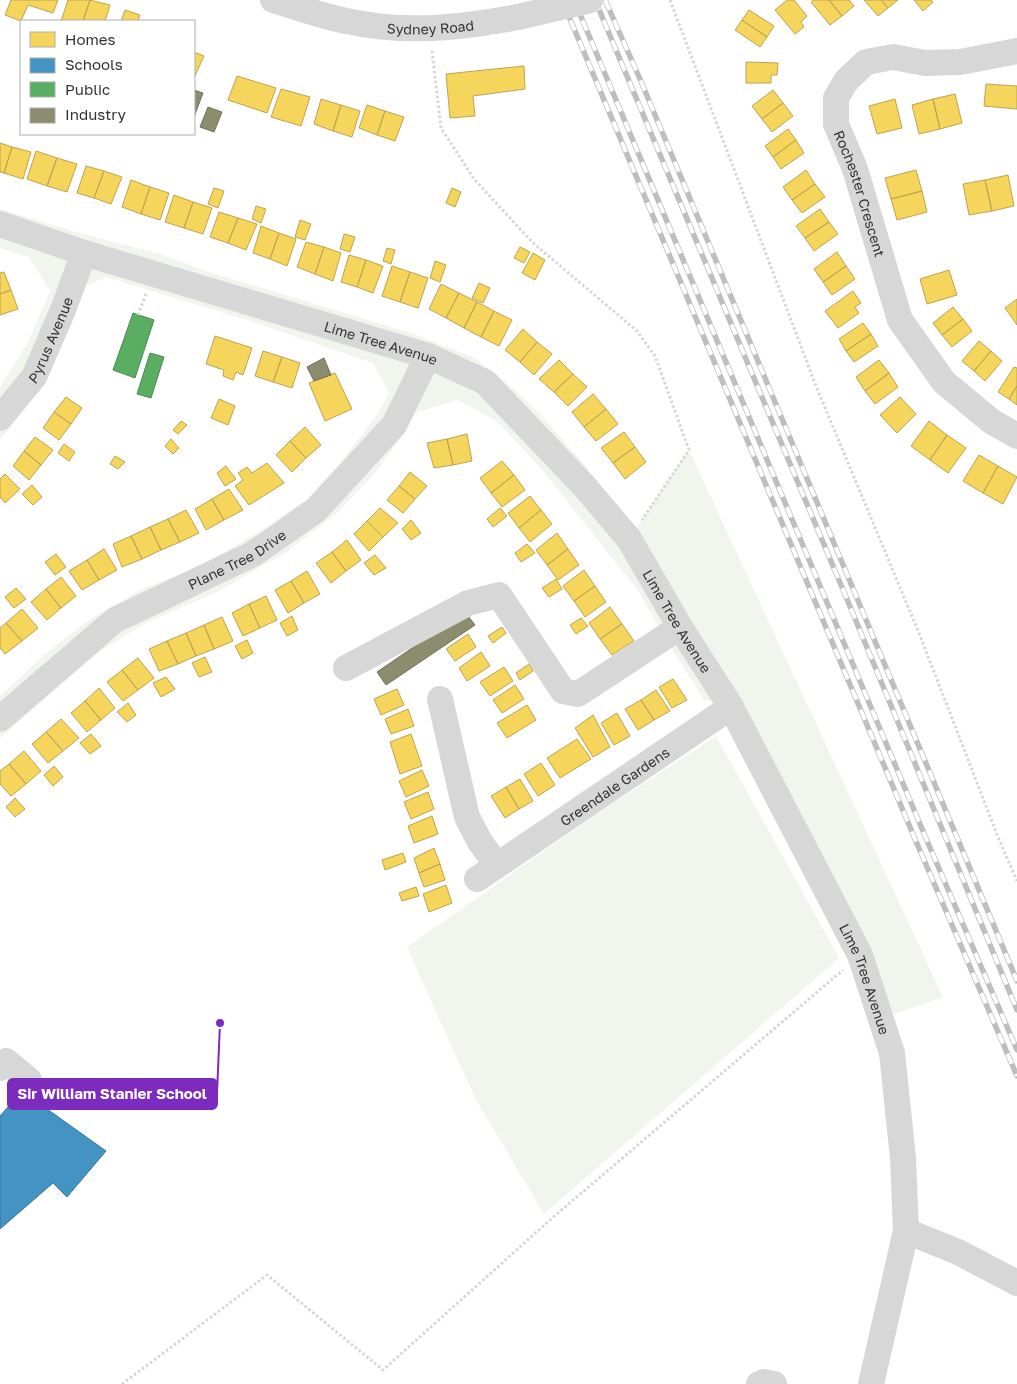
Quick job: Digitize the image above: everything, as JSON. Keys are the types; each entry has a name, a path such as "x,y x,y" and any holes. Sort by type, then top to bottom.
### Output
{"street":[{"name":"Sydney Road","path":"273,0 347,21 429,29 466,26 518,18 590,0"},
{"name":"Rochester Crescent","path":"1017,51 960,62 925,63 893,57 866,62 846,81 836,98 836,124 855,169 900,320 944,382 991,421 1017,436"},
{"name":"Lime Tree Avenue","path":"0,224 84,253 428,356 485,382 585,487 629,539 680,627 731,707 860,955 892,1053 903,1158 906,1231 871,1384"},
{"name":"Pyrus Avenue","path":"0,418 34,377 64,310 84,253"},
{"name":"Plane Tree Drive","path":"0,719 115,620 253,554 316,510 394,425 428,356"},
{"path":"346,668 468,603 499,595 563,691 578,694 680,627"},
{"name":"Greendale Gardens","path":"440,700 467,817 480,842 487,872 731,707"},
{"path":"0,1068 6,1061 29,1080"},
{"path":"906,1231 958,1252 1017,1283"},
{"path":"758,1384 764,1382 774,1384"}],"path":[{"path":"670,0 816,386 919,633 998,837 1017,881"},
{"path":"429,29 441,128 474,179 532,242 637,332 655,356 689,450 629,539"},
{"path":"122,1384 267,1275 383,1370 551,1219 860,955"}],"shaded area":[{"path":"0,209 76,232 160,254 209,272 414,334 473,357 504,380 540,414 585,465 606,496 629,539 689,450 943,997 881,1019 731,707 704,700 639,592 543,471 497,421 458,400 415,413 406,431 376,472 337,513 284,554 219,591 146,623 99,652 0,738 0,696 45,654 91,619 140,590 200,566 262,530 307,499 339,464 377,415 389,393 373,363 247,320 106,277 86,286 80,295 37,391 0,440 0,387 28,342 50,291 29,257 0,248"},
{"path":"716,736 839,958 544,1214 475,1098 407,947 590,819"}],"building: Homes":[{"path":"11,0 58,0 53,13 28,5 20,21 5,15"},
{"path":"68,0 90,0 83,20 61,20"},
{"path":"90,0 110,5 105,20 83,20"},
{"path":"787,0 794,0 807,16 801,22 804,27 795,34 775,10"},
{"path":"814,0 829,0 842,16 830,25 811,2"},
{"path":"829,0 849,0 854,6 842,16"},
{"path":"864,0 881,0 888,8 878,16"},
{"path":"881,0 898,0 888,8"},
{"path":"914,0 931,0 933,2 923,11"},
{"path":"125,10 140,15 138,20 121,20"},
{"path":"749,10 774,26 767,37 742,20"},
{"path":"742,20 767,37 760,47 735,30"},
{"path":"195,52 204,56 195,76"},
{"path":"746,62 778,63 777,75 771,75 771,83 746,83"},
{"path":"524,66 525,89 473,96 475,116 450,118 446,74"},
{"path":"237,76 276,88 267,113 228,100"},
{"path":"986,84 1017,86 1017,109 984,106"},
{"path":"281,89 310,97 301,126 271,117"},
{"path":"773,90 783,103 762,119 752,106"},
{"path":"955,94 962,123 940,129 933,99"},
{"path":"321,99 341,105 333,131 314,124"},
{"path":"895,99 902,128 877,134 869,106"},
{"path":"933,99 940,129 919,134 912,105"},
{"path":"783,103 793,116 772,132 762,119"},
{"path":"341,105 360,111 352,137 333,131"},
{"path":"367,105 385,111 377,135 359,128"},
{"path":"385,111 404,117 395,141 377,135"},
{"path":"788,129 796,140 773,157 765,146"},
{"path":"796,140 804,153 781,169 773,157"},
{"path":"0,143 12,147 4,173 0,172"},
{"path":"12,147 31,152 23,179 4,173"},
{"path":"36,151 57,158 47,186 27,179"},
{"path":"57,158 77,164 67,192 47,186"},
{"path":"86,166 104,171 94,198 77,193"},
{"path":"806,170 815,184 792,200 783,187"},
{"path":"916,170 922,191 891,199 885,178"},
{"path":"104,171 122,177 111,204 94,198"},
{"path":"1008,175 1014,206 992,211 985,180"},
{"path":"131,180 150,187 141,214 122,207"},
{"path":"985,180 992,211 969,215 963,184"},
{"path":"815,184 825,197 802,213 792,200"},
{"path":"150,187 169,193 160,220 141,214"},
{"path":"214,188 224,191 218,208 208,204"},
{"path":"452,188 461,192 455,207 446,203"},
{"path":"922,191 927,212 897,220 891,199"},
{"path":"174,195 193,202 184,228 165,222"},
{"path":"193,202 212,208 203,234 184,228"},
{"path":"256,206 266,209 261,223 252,219"},
{"path":"820,209 829,222 805,238 796,226"},
{"path":"219,212 238,218 228,243 210,237"},
{"path":"238,218 257,224 246,250 228,243"},
{"path":"300,220 311,224 305,240 295,237"},
{"path":"829,222 838,234 814,251 805,238"},
{"path":"261,226 279,233 270,259 253,253"},
{"path":"279,233 296,239 287,266 270,259"},
{"path":"344,234 355,237 350,252 340,249"},
{"path":"306,242 324,247 315,274 297,267"},
{"path":"324,247 341,253 333,281 315,274"},
{"path":"520,247 530,252 524,263 514,258"},
{"path":"387,248 395,250 391,264 383,261"},
{"path":"837,252 846,266 823,282 814,269"},
{"path":"533,253 545,260 535,280 522,273"},
{"path":"349,255 366,260 357,287 341,282"},
{"path":"366,260 383,266 373,293 357,287"},
{"path":"435,261 446,265 440,282 430,278"},
{"path":"392,266 410,272 400,302 382,296"},
{"path":"846,266 855,279 832,295 823,282"},
{"path":"949,270 957,295 927,304 920,279"},
{"path":"4,272 11,290 0,294 0,273"},
{"path":"410,272 428,278 418,308 400,302"},
{"path":"479,283 490,288 483,303 472,298"},
{"path":"441,284 459,293 446,318 429,309"},
{"path":"11,290 18,309 0,315 0,294"},
{"path":"853,291 861,303 855,307 859,313 838,328 825,311"},
{"path":"459,293 477,302 464,328 446,318"},
{"path":"1017,299 1017,325 1005,308"},
{"path":"477,302 494,311 481,337 464,328"},
{"path":"953,307 963,319 942,335 933,323"},
{"path":"494,311 512,320 499,346 481,337"},
{"path":"963,319 972,331 952,347 942,335"},
{"path":"863,323 871,334 846,351 839,339"},
{"path":"523,329 537,342 520,362 505,350"},
{"path":"871,334 878,346 854,362 846,351"},
{"path":"215,336 252,348 243,375 236,372 233,380 223,376 224,370 206,364"},
{"path":"979,341 991,351 974,371 962,361"},
{"path":"537,342 552,354 534,375 520,362"},
{"path":"263,351 282,357 273,382 255,376"},
{"path":"991,351 1002,361 985,381 974,371"},
{"path":"282,357 300,363 292,388 273,382"},
{"path":"559,360 573,374 554,392 539,379"},
{"path":"879,360 889,373 865,391 856,377"},
{"path":"1014,367 1017,368 1017,386 1009,399 998,392"},
{"path":"335,373 352,409 325,421 309,383"},
{"path":"889,373 898,387 875,404 865,391"},
{"path":"573,374 587,387 568,406 554,392"},
{"path":"1017,386 1017,405 1009,399"},
{"path":"593,394 606,409 584,427 572,412"},
{"path":"66,397 82,408 71,424 54,412"},
{"path":"900,397 916,414 897,433 880,415"},
{"path":"219,399 235,406 228,425 211,418"},
{"path":"606,409 618,424 596,441 584,427"},
{"path":"54,412 71,424 59,440 43,428"},
{"path":"181,421 187,425 178,434 173,430"},
{"path":"929,421 947,435 930,460 911,446"},
{"path":"305,427 321,445 306,458 290,441"},
{"path":"624,432 635,447 613,463 601,448"},
{"path":"467,434 472,461 453,465 447,439"},
{"path":"947,435 966,448 948,473 930,460"},
{"path":"35,437 53,450 41,465 24,451"},
{"path":"171,439 179,448 173,454 165,446"},
{"path":"447,439 453,465 434,468 427,443"},
{"path":"290,441 306,458 292,472 276,455"},
{"path":"64,444 75,452 69,461 58,453"},
{"path":"635,447 646,462 625,479 613,463"},
{"path":"24,451 41,465 29,480 13,466"},
{"path":"979,455 998,466 983,493 963,481"},
{"path":"115,456 125,462 118,469 110,464"},
{"path":"502,461 514,475 491,493 480,478"},
{"path":"267,463 284,483 249,505 235,486 243,480 238,473 247,467 252,473"},
{"path":"226,466 236,479 225,486 217,473"},
{"path":"998,466 1017,477 1003,504 983,493"},
{"path":"410,472 427,486 415,499 399,486"},
{"path":"5,474 20,489 5,503 0,497 0,479"},
{"path":"514,475 525,490 502,507 491,493"},
{"path":"32,485 42,497 33,505 22,494"},
{"path":"399,486 415,499 403,513 387,500"},
{"path":"229,489 243,510 224,520 212,499"},
{"path":"530,496 541,510 519,528 508,513"},
{"path":"212,499 224,520 206,530 195,509"},
{"path":"380,508 398,523 383,537 367,521"},
{"path":"500,508 507,516 493,527 487,519"},
{"path":"186,510 199,533 180,542 168,519"},
{"path":"541,510 552,524 530,542 519,528"},
{"path":"168,519 180,542 161,550 150,527"},
{"path":"411,520 421,533 411,540 402,529"},
{"path":"367,521 383,537 369,551 354,534"},
{"path":"150,527 161,550 142,559 131,536"},
{"path":"557,533 568,549 547,565 536,550"},
{"path":"131,536 142,559 122,567 113,544"},
{"path":"347,540 361,560 346,571 332,552"},
{"path":"527,544 535,553 521,562 515,553"},
{"path":"104,549 117,570 99,580 87,560"},
{"path":"568,549 579,565 558,580 547,565"},
{"path":"332,552 346,571 331,583 316,563"},
{"path":"56,554 66,567 55,575 45,562"},
{"path":"375,555 386,568 374,575 364,563"},
{"path":"87,560 99,580 82,590 69,571"},
{"path":"584,570 595,586 574,601 563,586"},
{"path":"307,571 320,594 304,603 291,581"},
{"path":"61,577 76,596 61,608 46,589"},
{"path":"556,579 562,589 549,597 542,588"},
{"path":"291,581 304,603 288,613 275,590"},
{"path":"595,586 606,602 585,617 574,601"},
{"path":"16,588 26,599 14,608 5,597"},
{"path":"46,589 61,608 47,620 31,602"},
{"path":"266,596 277,620 260,628 249,604"},
{"path":"249,604 260,628 243,636 232,613"},
{"path":"610,607 622,624 600,639 589,623"},
{"path":"22,609 38,628 22,641 6,623"},
{"path":"292,616 298,630 287,636 280,623"},
{"path":"222,617 233,641 214,649 204,625"},
{"path":"581,618 588,626 576,634 570,625"},
{"path":"6,623 22,641 5,654 0,648 0,628"},
{"path":"622,624 634,641 612,655 600,639"},
{"path":"204,625 214,649 196,656 186,633"},
{"path":"502,627 506,633 493,643 488,636"},
{"path":"186,633 196,656 178,664 167,641"},
{"path":"468,634 476,647 455,661 446,649"},
{"path":"247,640 253,653 242,659 235,646"},
{"path":"167,641 178,664 159,671 149,649"},
{"path":"481,652 490,666 467,681 459,668"},
{"path":"205,657 212,672 199,677 192,663"},
{"path":"138,658 154,678 138,690 122,670"},
{"path":"529,664 533,671 520,680 516,673"},
{"path":"504,667 513,681 490,696 480,682"},
{"path":"122,670 138,690 123,701 107,682"},
{"path":"166,677 175,689 161,697 153,683"},
{"path":"673,679 687,700 672,708 659,687"},
{"path":"515,685 524,699 502,713 493,700"},
{"path":"99,688 115,708 101,720 85,701"},
{"path":"397,689 404,705 381,715 374,699"},
{"path":"656,690 670,711 654,720 641,700"},
{"path":"641,700 654,720 638,730 625,709"},
{"path":"85,701 101,720 87,732 71,713"},
{"path":"128,703 136,715 127,722 117,712"},
{"path":"527,705 536,720 507,738 497,723"},
{"path":"408,709 414,726 391,734 385,719"},
{"path":"617,713 630,736 614,745 601,723"},
{"path":"593,715 610,747 593,757 575,728"},
{"path":"61,719 79,738 63,751 46,732"},
{"path":"46,732 63,751 48,763 32,744"},
{"path":"91,734 101,746 90,754 80,743"},
{"path":"411,734 422,766 400,774 390,742"},
{"path":"577,739 591,759 560,778 547,758"},
{"path":"24,751 41,771 26,784 9,764"},
{"path":"541,763 555,785 538,796 524,774"},
{"path":"9,764 26,784 11,796 0,784 0,771"},
{"path":"54,766 63,777 53,786 44,775"},
{"path":"422,770 429,786 406,797 399,781"},
{"path":"520,779 533,801 519,809 506,787"},
{"path":"506,787 519,809 505,818 491,796"},
{"path":"428,792 434,809 411,819 404,802"},
{"path":"15,798 25,809 15,817 6,807"},
{"path":"432,816 438,834 414,843 408,826"},
{"path":"434,848 440,864 419,873 414,858"},
{"path":"403,853 406,862 385,870 382,860"},
{"path":"440,864 445,880 424,887 419,873"},
{"path":"446,885 452,903 429,912 423,894"},
{"path":"416,887 419,896 402,901 399,893"}],"building: Schools":[{"path":"19,1089 106,1151 67,1197 53,1183 0,1229 0,1116"}],"building: Public":[{"path":"133,313 154,320 135,378 113,370"},
{"path":"150,353 164,357 151,398 137,394"}],"building: Industry":[{"path":"195,90 203,93 195,114"},
{"path":"208,107 222,112 214,132 200,127"},
{"path":"324,358 331,375 314,381 307,367"},
{"path":"465,612 475,625 386,685 377,672"}],"railway":[{"path":"562,0 915,839 1017,1076"},
{"path":"574,0 925,836 1017,1050"},
{"path":"595,0 849,604 1017,1010"},
{"path":"605,0 640,79 1017,981"}],"place":[{"name":"Sir William Stanier School","path":"220,1023"}]}
